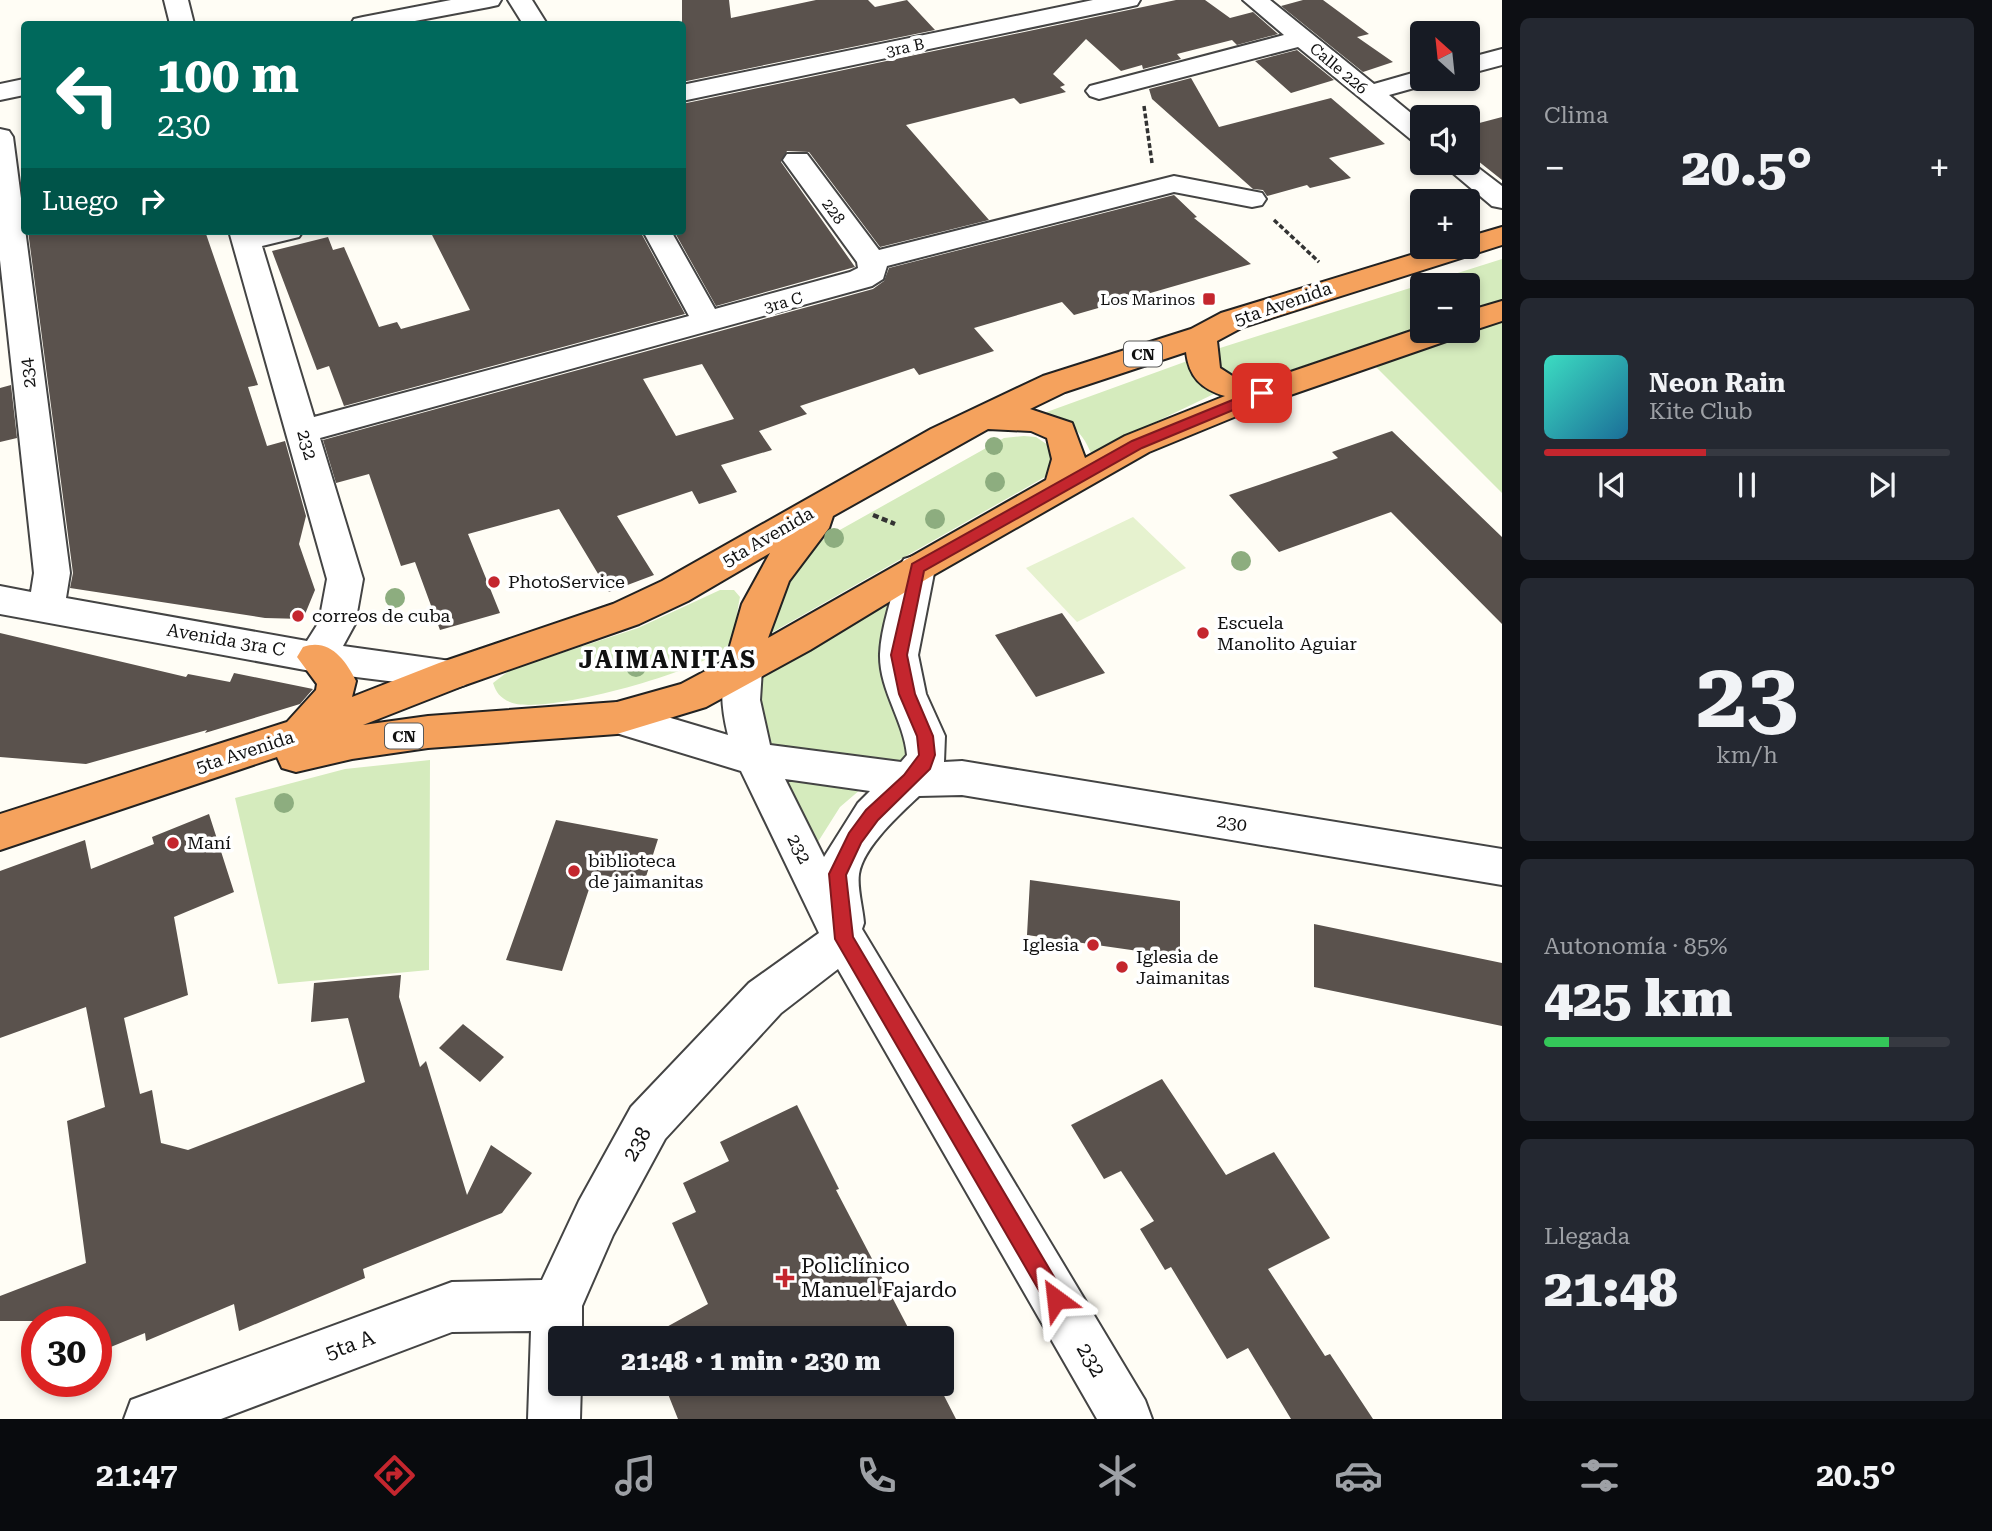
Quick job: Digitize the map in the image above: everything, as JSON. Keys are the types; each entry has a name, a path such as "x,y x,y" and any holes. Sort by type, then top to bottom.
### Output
{"highway":[{"name":"5ta Avenida","path":"1480,242 1502,236"},
{"name":"5ta Avenida","path":"0,832 299,734 452,674 626,614 675,591 943,438 1054,384 1202,336 1232,320 1424,259"},
{"path":"1480,318 1502,311"},
{"path":"1202,336 1199,362 1208,376 1234,388 1262,393"},
{"name":"5ta Avenida","path":"62,812 352,743 428,732 617,718 692,696 1137,444 1262,393 1410,343"},
{"path":"984,418 1036,421 1060,431 1069,449 1070,467 1060,486"},
{"path":"743,669 753,621 773,572 834,499"},
{"path":"299,734 333,697 337,681 316,657"}],"street":[{"path":"176,0 181,21"},
{"path":"379,21 489,0"},
{"path":"520,0 533,21"},
{"name":"3ra B","path":"686,92 1128,0"},
{"name":"Calle 226","path":"1255,0 1410,126"},
{"path":"1099,91 1303,38"},
{"path":"1480,63 1502,57"},
{"path":"1368,93 1410,82"},
{"path":"0,92 21,88"},
{"name":"234","path":"0,137 52,573 46,607"},
{"name":"228","path":"797,160 872,261"},
{"path":"1470,175 1502,200"},
{"path":"872,261 1174,184 1252,200"},
{"path":"659,235 708,323"},
{"name":"232","path":"245,236 345,579 337,624 316,657"},
{"name":"3ra C","path":"303,431 708,323 860,279 873,272 872,261"},
{"path":"910,780 924,765 927,755 925,736 907,694 899,655 917,568"},
{"name":"Avenida 3ra C","path":"0,600 316,657 452,674"},
{"name":"232","path":"743,669 741,700 755,759 844,939 1126,1419"},
{"path":"617,718 755,759"},
{"path":"925,736 962,778"},
{"name":"230","path":"755,759 910,780 962,778 1502,867"},
{"name":"232","path":"844,939 838,874 845,855 872,815 910,780"},
{"name":"238","path":"554,1419 557,1305 596,1218 648,1123 765,998 844,939"},
{"name":"5ta A","path":"150,1419 452,1307 557,1305"}],"path":[{"path":"1140,81 1155,188"},
{"path":"1252,200 1342,284"}],"green space":[{"path":"1502,259 1502,301 1480,308 1480,273 1458,273"},
{"path":"1410,288 1410,331 1245,385 1220,375 1210,358 1220,348"},
{"path":"1502,311 1502,493 1366,357 1410,342 1480,343 1480,324"},
{"path":"1190,360 1218,392 1091,453 1073,427 1044,413"},
{"path":"1036,437 1054,449 1050,474 757,641 782,580 813,545 1004,438"},
{"path":"1133,517 1186,568 1077,622 1026,568"},
{"path":"917,568 910,780 755,759 743,669"},
{"path":"720,590 734,590 740,597 731,639 729,644 715,655 691,666 624,688 554,703 527,705 510,702 501,697 494,686 493,683 510,670 638,628"},
{"path":"430,760 429,970 278,984 235,798 345,769"},
{"path":"773,772 868,783 840,807 816,845"}],"building":[{"path":"682,0 729,0 731,18 816,0 868,0 875,7 907,0 935,30 686,81 686,21 682,21"},
{"path":"1176,0 1205,0 1230,18 1253,12 1278,34 1237,45 1232,40 1177,54 1181,59 1143,69 1142,65 1121,71 1086,39 1053,74 1065,85 1060,87 1066,92 1020,104 1014,98 906,125 989,220 880,247 809,152 787,151 781,162 855,267 716,306 676,235 686,235 686,103"},
{"path":"1303,0 1323,0 1369,34 1357,37 1393,62 1363,72 1281,6"},
{"path":"1297,50 1334,80 1291,93 1255,61"},
{"path":"1191,78 1219,127 1331,98 1385,144 1329,158 1351,178 1310,188 1307,185 1267,196 1263,190 1253,189 1152,99 1149,89"},
{"path":"1502,117 1502,180 1480,163 1480,123"},
{"path":"1174,195 1197,217 1194,218 1251,264 1074,315 1062,302 974,328 994,351 919,375 914,368 800,406 807,414 759,431 772,450 721,465 737,492 699,504 692,491 617,516 654,575 609,592 559,509 468,534 500,613 440,630 415,562 401,566 369,474 336,483 323,440 873,289 884,281 889,268","holes":["702,364 734,419 676,436 643,379"]},
{"path":"29,235 206,235 258,385 248,387 267,446 285,441 306,516 299,544 315,590 303,619 265,618 70,588 73,573"},
{"path":"432,235 642,235 685,314 344,406 329,366 317,370 272,251 328,237 333,250 344,247 379,327 397,322 401,329 470,310"},
{"path":"11,385 17,438 0,442 0,388"},
{"path":"1392,431 1502,537 1502,624 1391,512 1279,552 1229,495 1338,458 1332,452"},
{"path":"1062,613 1105,673 1036,697 995,635"},
{"path":"0,633 186,677 188,674 230,682 234,673 313,689 300,704 205,733 207,730 86,764 0,757"},
{"path":"209,814 234,892 174,917 188,995 124,1018 140,1094 152,1090 161,1143 188,1150 365,1082 348,1018 311,1022 314,983 401,975 399,997 420,1067 426,1061 467,1195 491,1145 532,1173 502,1213 363,1269 365,1278 239,1331 234,1304 146,1341 145,1333 112,1346 112,1306 21,1306 21,1321 0,1321 0,1296 86,1263 67,1121 105,1107 86,1007 0,1038 0,871 85,840 91,869 154,844 152,837"},
{"path":"556,820 658,839 644,883 594,874 562,971 506,960"},
{"path":"1030,880 1180,901 1180,957 1027,935"},
{"path":"1314,924 1502,963 1502,1026 1314,987"},
{"path":"463,1024 504,1057 480,1082 439,1048"},
{"path":"1162,1079 1226,1175 1274,1152 1330,1238 1268,1269 1325,1356 1330,1354 1373,1419 1291,1419 1248,1348 1227,1359 1171,1267 1165,1270 1140,1229 1154,1221 1121,1171 1104,1179 1071,1125"},
{"path":"797,1105 839,1189 836,1190 907,1326 668,1326 708,1304 672,1223 696,1212 683,1183 729,1161 720,1142"},
{"path":"669,1396 944,1396 956,1419 678,1419"}],"place":[{"name":"Los Marinos","path":"1209,299"},
{"name":"PhotoService","path":"494,582"},
{"name":"correos de cuba","path":"298,616"},
{"name":"Escuela Manolito Aguiar","path":"1203,633"},
{"name":"Maní","path":"173,843"},
{"name":"biblioteca de jaimanitas","path":"574,871"},
{"name":"Iglesia","path":"1093,945"},
{"name":"Iglesia de Jaimanitas","path":"1122,967"},
{"name":"Policlínico Manuel Fajardo","path":"785,1278"}],"district":[{"name":"JAIMANITAS","path":"668,660"}],"route":[{"path":"1056,1299 844,939 838,874 845,855 872,815 924,765 927,755 925,736 907,694 899,655 917,568 1137,444 1262,393"}]}
